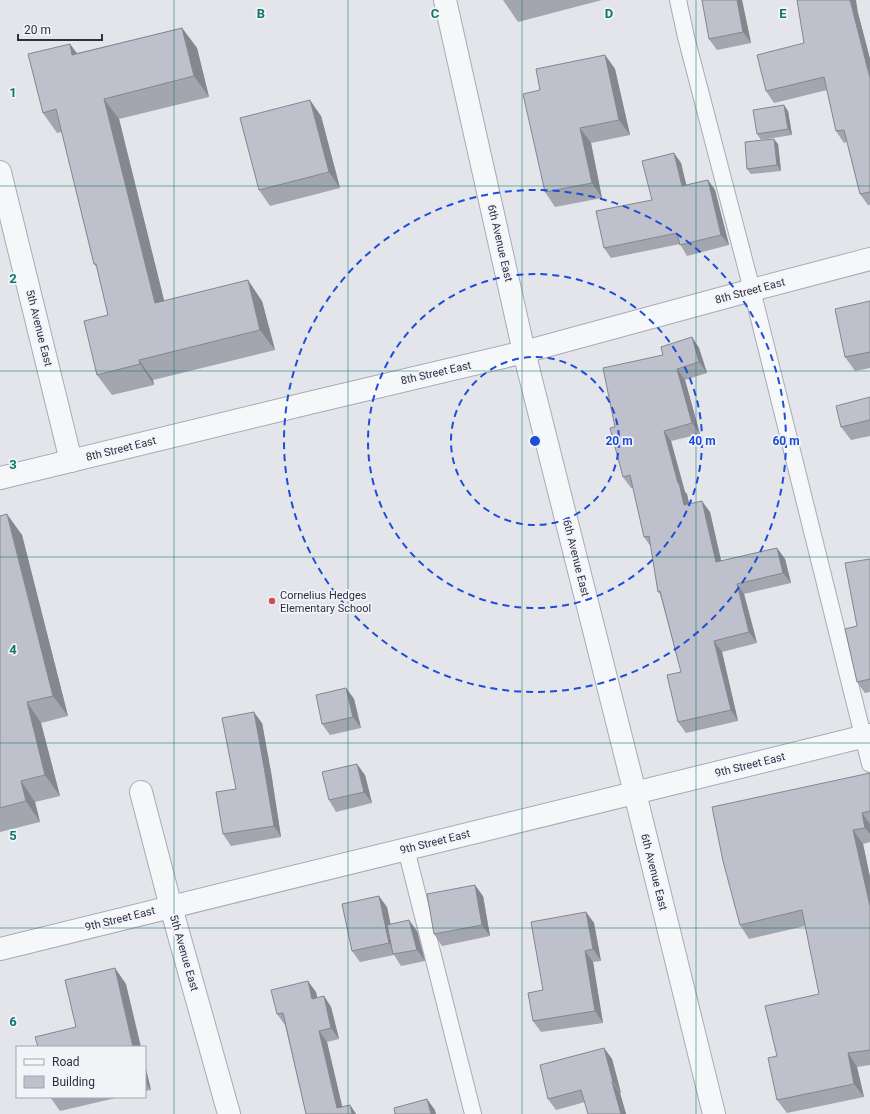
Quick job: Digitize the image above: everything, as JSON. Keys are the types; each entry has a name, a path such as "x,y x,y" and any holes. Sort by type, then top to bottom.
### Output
{"street":[{"name":"6th Avenue East","path":"445,0 524,352 714,1114"},
{"name":"5th Avenue East","path":"0,172 71,461"},
{"name":"8th Street East","path":"0,478 524,352 870,259"},
{"name":"9th Street East","path":"0,949 867,736"},
{"name":"5th Avenue East","path":"141,792 171,907 229,1114"}],"lane":[{"path":"678,0 688,45 867,736 870,764"},
{"path":"406,849 473,1114"}],"building":[{"path":"702,0 737,0 743,32 709,39"},
{"path":"797,0 850,0 870,78 870,192 860,194 844,130 836,131 824,77 766,91 757,55 804,43"},
{"path":"182,28 194,76 104,99 155,303 248,280 260,330 139,360 140,364 97,375 84,321 108,315 56,109 43,113 28,54 70,44 72,55"},
{"path":"605,55 619,120 580,128 592,183 545,192 523,94 540,90 536,69"},
{"path":"310,100 329,172 259,190 240,118"},
{"path":"784,105 788,129 757,134 753,110"},
{"path":"774,139 777,165 747,169 745,142"},
{"path":"674,153 682,186 708,180 721,235 680,245 677,233 604,248 596,211 652,200 642,161"},
{"path":"870,301 870,352 845,357 835,309"},
{"path":"692,337 699,362 677,369 692,423 664,431 684,505 702,501 716,562 777,548 783,573 737,584 749,632 714,641 731,710 678,722 667,675 681,672 660,591 658,592 649,536 644,537 630,475 623,477 610,428 615,427 603,368 663,355 661,347"},
{"path":"870,397 870,420 841,427 836,406"},
{"path":"7,514 53,696 27,702 45,775 21,781 26,801 0,808 0,516"},
{"path":"870,559 870,679 857,682 845,629 857,626 845,563"},
{"path":"346,688 353,717 322,724 316,695"},
{"path":"254,712 274,826 223,834 216,792 236,789 222,718"},
{"path":"357,764 364,792 329,800 322,772"},
{"path":"870,773 870,811 862,813 865,828 853,830 870,906 870,1050 848,1053 854,1084 777,1100 768,1058 777,1056 765,1006 819,994 802,910 740,925 723,861 712,807"},
{"path":"475,885 482,925 434,934 427,894"},
{"path":"379,896 389,943 352,951 342,904"},
{"path":"586,912 593,949 585,951 595,1011 533,1021 528,993 543,990 531,922"},
{"path":"409,920 417,950 393,954 387,925"},
{"path":"115,968 133,1046 38,1046 35,1037 76,1027 65,980"},
{"path":"308,981 312,999 324,996 331,1028 319,1031 337,1108 350,1105 352,1114 306,1114 283,1013 277,1014 271,990"},
{"path":"604,1048 621,1114 588,1114 581,1090 548,1099 540,1065"},
{"path":"427,1099 431,1114 395,1114 394,1108"}],"place":[{"name":"Cornelius Hedges Elementary School","path":"272,601"}]}
